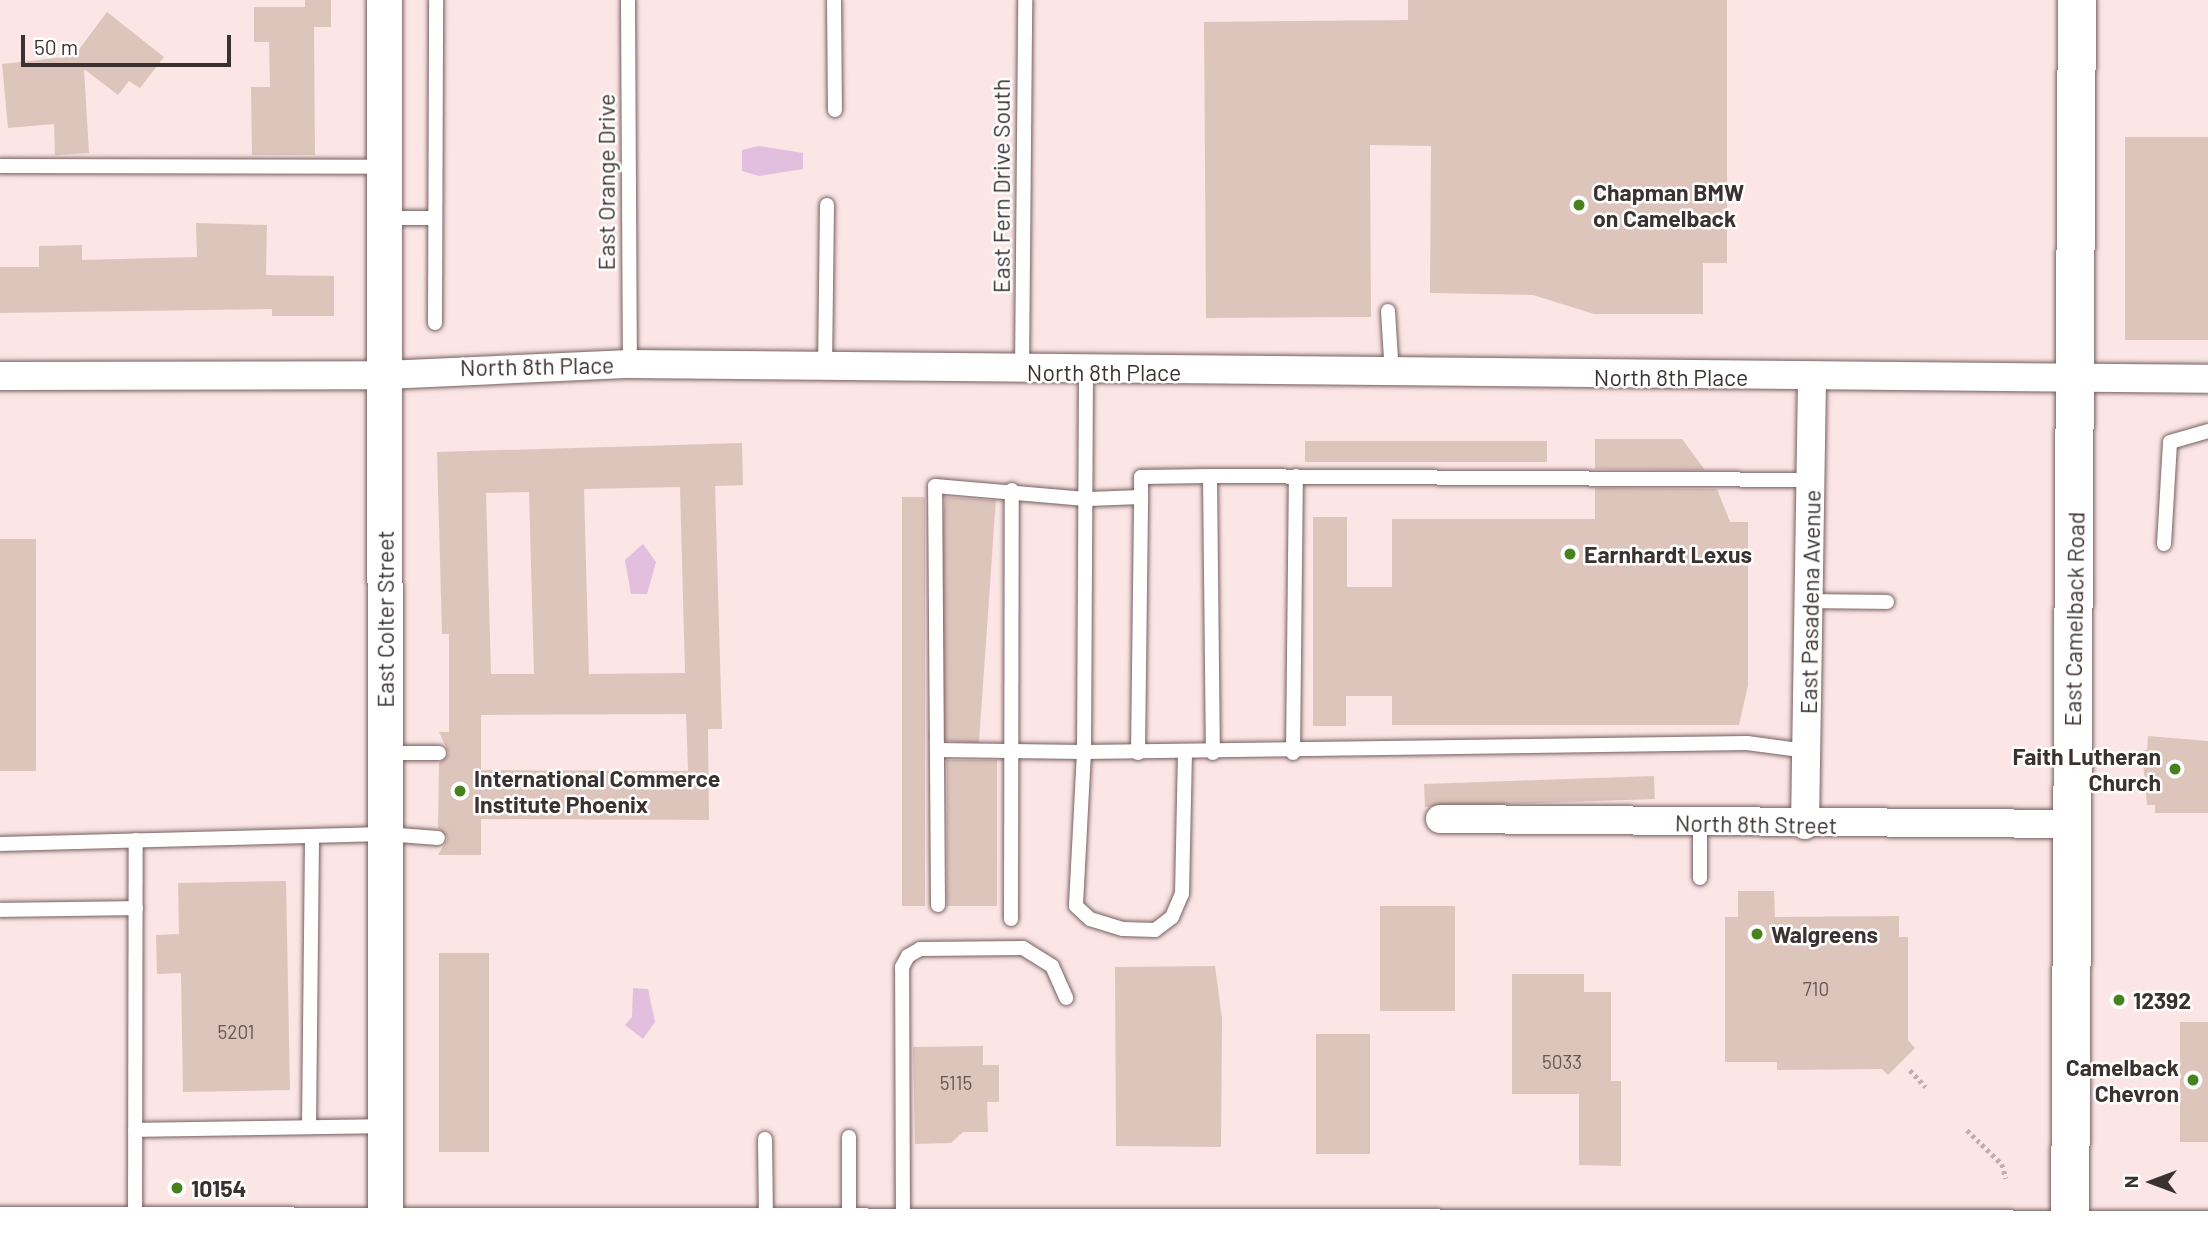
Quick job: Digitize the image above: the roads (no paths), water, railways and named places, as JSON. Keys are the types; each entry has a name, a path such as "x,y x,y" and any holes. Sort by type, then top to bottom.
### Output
{"main road":[{"name":"East Camelback Road","path":"2070,1234 2077,0"},
{"path":"0,1226 135,1226 385,1232 765,1227 827,1230 903,1227 1375,1233 2070,1234 2208,1230"}],"street":[{"name":"East Colter Street","path":"384,0 385,1232"},
{"name":"North 8th Place","path":"0,376 386,375 630,364 825,370 2208,379"},
{"name":"East Pasadena Avenue","path":"1805,825 1813,480 1812,378"},
{"name":"North 8th Street","path":"1440,819 1805,825 2073,824"}],"lane":[{"path":"435,323 436,0"},
{"name":"East Orange Drive","path":"628,0 630,364"},
{"path":"834,0 835,110"},
{"name":"East Fern Drive South","path":"1022,371 1025,0"},
{"path":"0,166 384,167"},
{"path":"825,370 827,205"},
{"path":"384,218 435,218"},
{"path":"1388,311 1392,375"},
{"path":"1086,372 1088,499 1084,752 1076,906 1090,919 1144,930 1172,917 1182,894 1185,753"},
{"path":"2164,544 2170,442 2208,431"},
{"path":"1210,476 1213,753"},
{"path":"1293,753 1296,476"},
{"path":"1138,753 1141,477 1813,480"},
{"path":"938,905 935,486 1012,490 1088,499 1141,497"},
{"path":"1011,919 1012,490"},
{"path":"1811,601 1887,602"},
{"path":"937,750 1293,753 1747,743 1807,751"},
{"path":"386,753 439,753"},
{"path":"1700,823 1700,878"},
{"path":"0,844 386,834 438,838"},
{"path":"309,1127 313,836"},
{"path":"135,1226 136,840"},
{"path":"0,910 136,908"},
{"path":"903,1227 902,967 908,956 920,949 1023,948 1052,966 1066,998"},
{"path":"135,1130 386,1126"},
{"path":"827,1230 849,1137"},
{"path":"765,1139 765,1227"}],"place":[{"name":"Chapman BMW on Camelback","path":"1579,205"},
{"name":"Earnhardt Lexus","path":"1570,554"},
{"name":"Faith Lutheran Church","path":"2175,769"},
{"name":"International Commerce Institute Phoenix","path":"460,791"},
{"name":"Walgreens","path":"1757,934"},
{"name":"12392","path":"2119,1000"},
{"name":"Camelback Chevron","path":"2193,1080"},
{"name":"10154","path":"177,1188"}]}
